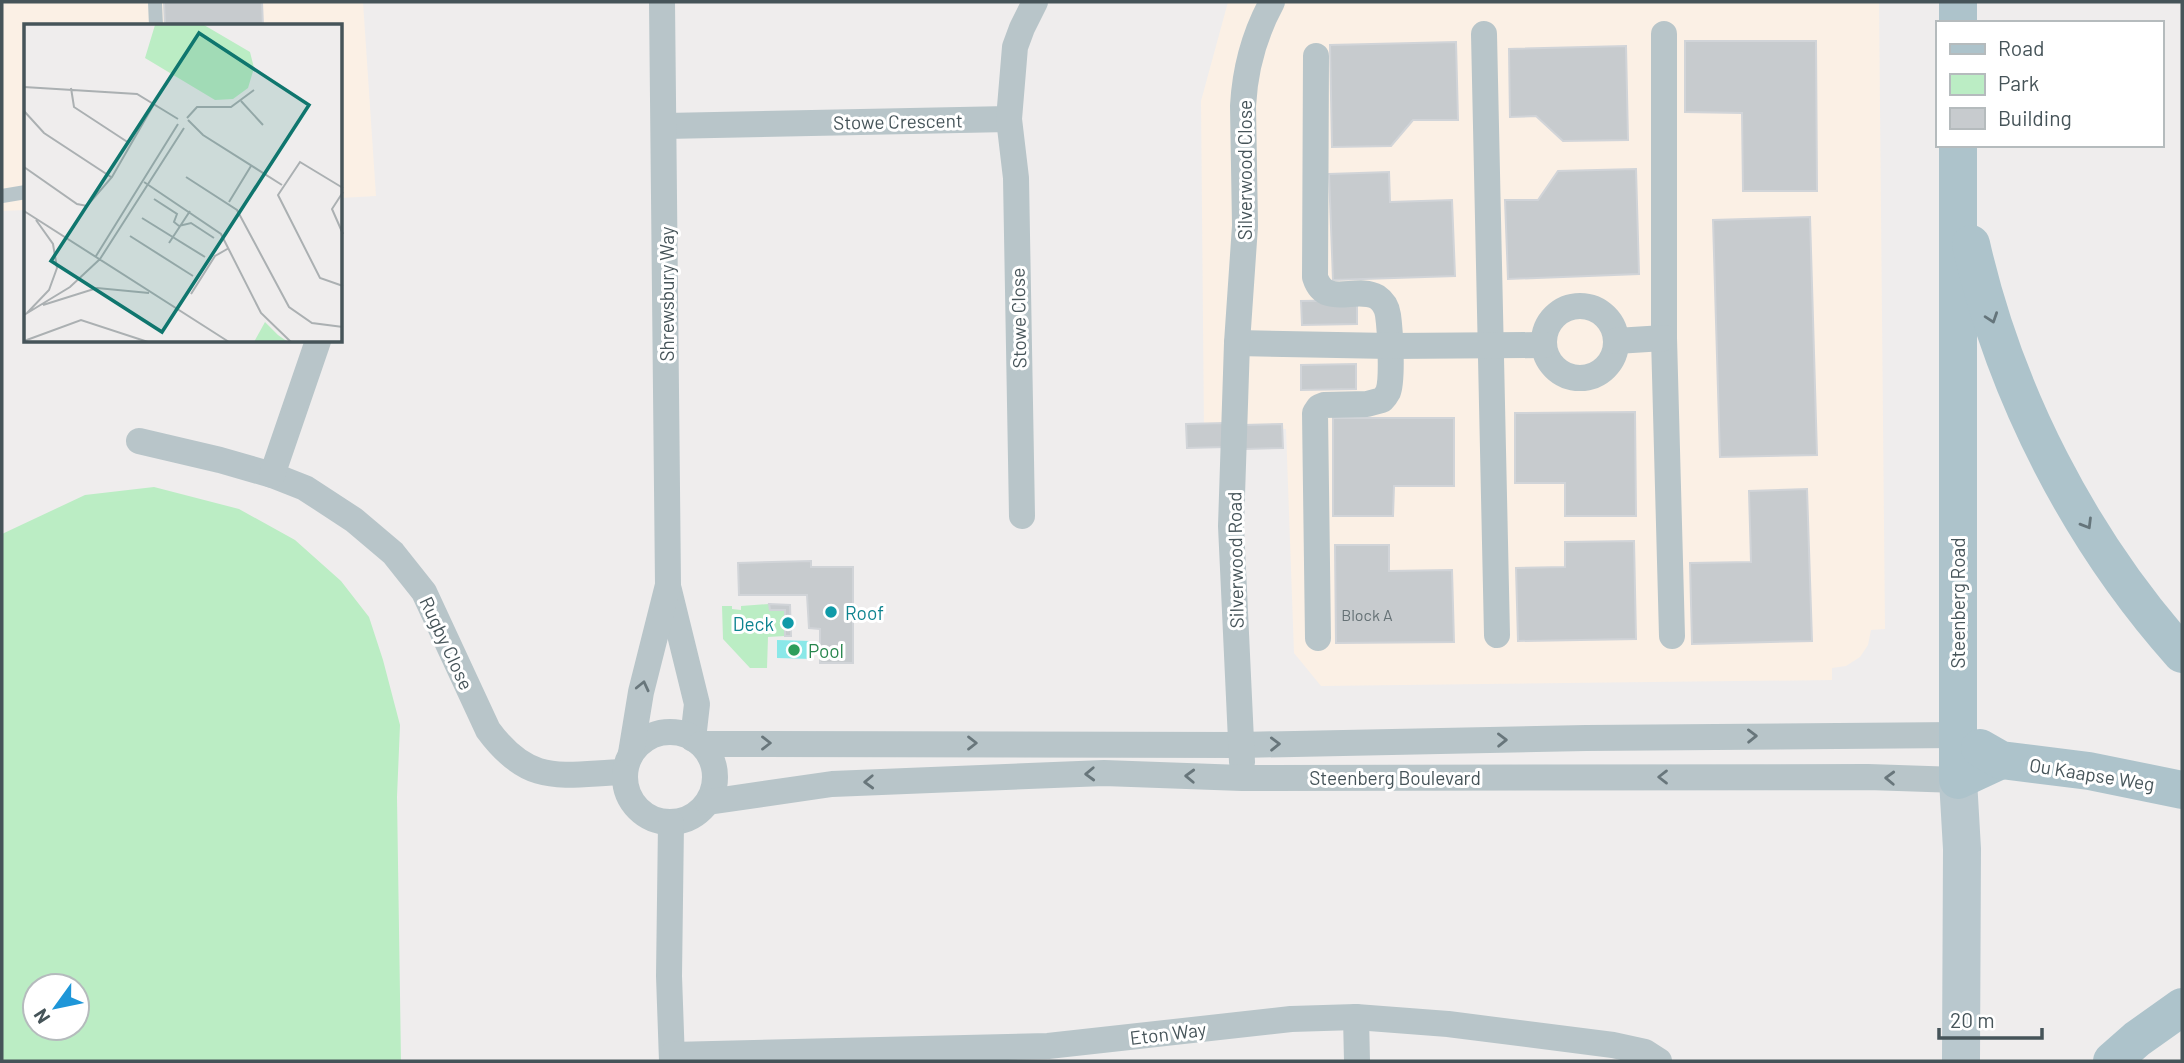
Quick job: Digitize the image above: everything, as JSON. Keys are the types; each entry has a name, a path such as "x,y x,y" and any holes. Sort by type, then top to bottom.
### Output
{"main road":[{"path":"1958,2 1958,21"},
{"path":"1958,163 1973,254 1990,312 2013,377 2039,438 2072,500 2125,583 2182,654"},
{"name":"Steenberg Road","path":"1958,163 1957,735 1962,849 1961,1061"},
{"name":"Ou Kaapse Weg","path":"1957,735 2001,760 2089,771 2182,790"},
{"name":"Ou Kaapse Weg","path":"1958,780 2001,760"},
{"path":"2112,1061 2137,1039 2182,1007"}],"street":[{"name":"Shrewsbury Way","path":"662,2 667,585"},
{"path":"1009,119 1015,47 1021,27 1035,2"},
{"name":"Silverwood Close","path":"1237,343 1245,226 1244,86 1257,29 1272,2"},
{"path":"1484,34 1497,635"},
{"path":"1664,34 1664,338 1672,636"},
{"path":"1315,56 1315,277 1320,288 1327,293 1368,294 1382,302 1388,314 1390,346 1389,388 1382,400 1367,404 1324,405 1315,413 1318,638"},
{"name":"Stowe Crescent","path":"665,126 1009,119"},
{"name":"Stowe Close","path":"1009,119 1016,178 1022,516"},
{"path":"1580,306 1603,314 1612,324 1616,341 1612,360 1604,370 1593,377 1581,379 1559,372 1545,354 1544,345 1545,331 1551,321 1569,308 1580,306"},
{"path":"1616,341 1664,338"},
{"path":"272,475 317,343"},
{"path":"1237,343 1544,345"},
{"name":"Silverwood Road","path":"1237,343 1231,526 1242,778"},
{"name":"Rugby Close","path":"139,440 272,475 304,488 354,520 399,560 424,592 488,730 502,750 513,759 538,772 555,775 628,762"},
{"path":"667,585 697,704 697,741"},
{"path":"628,762 642,741 656,734 672,731 697,741 712,760 715,772 714,788 708,802 692,817 671,823 656,821 642,813 625,788 628,762 641,692 667,585"},
{"name":"Steenberg Boulevard","path":"697,741 1241,745 1572,738 1957,735"},
{"path":"904,743 906,781"},
{"name":"Steenberg Boulevard","path":"708,802 832,784 1104,773 1242,778 1868,777 1958,780"},
{"name":"Eton Way","path":"671,823 669,976 672,1058 1048,1054 1291,1019 1356,1017 1448,1024 1612,1045 1645,1052 1659,1061"},
{"path":"1356,1017 1357,1061"}],"lane":[{"path":"155,2 156,24"},
{"path":"2,196 24,192"}],"shaded area":[{"path":"2,2 363,2 376,196 343,198 343,24 24,24 24,210 2,211"},
{"path":"1228,2 1879,2 1885,629 1871,630 1868,645 1860,657 1846,666 1832,668 1832,680 1321,686 1294,653 1286,429 1204,432 1201,101"}],"green space":[{"path":"154,487 239,509 295,540 341,581 369,617 400,725 397,797 401,1061 2,1061 2,534 85,495"},
{"path":"769,604 770,610 785,610 785,636 768,637 767,668 750,668 723,639 722,606 741,610 741,606"}],"water":[{"name":"Pool","path":"777,640 811,641 812,659 777,658"}],"building":[{"path":"164,2 262,2 263,24 165,24"},
{"path":"1685,41 1816,41 1817,191 1743,191 1742,113 1685,112"},
{"path":"1456,42 1458,120 1413,120 1391,146 1332,147 1330,45"},
{"path":"1626,46 1628,140 1563,141 1536,116 1510,117 1509,49"},
{"path":"1636,169 1639,274 1508,279 1505,200 1538,200 1558,171"},
{"path":"1389,172 1390,202 1452,200 1455,276 1333,280 1329,174"},
{"path":"1810,217 1817,455 1720,457 1713,220"},
{"path":"1357,300 1357,324 1302,325 1301,301"},
{"path":"1356,364 1356,389 1301,390 1301,365"},
{"path":"1635,412 1636,516 1565,516 1565,483 1515,483 1515,413"},
{"path":"1333,418 1454,418 1454,486 1394,486 1393,516 1333,516"},
{"path":"1224,423 1225,447 1187,448 1186,424"},
{"path":"1282,424 1283,448 1245,449 1244,425"},
{"path":"1807,489 1812,641 1692,644 1690,563 1751,562 1749,491"},
{"path":"1634,541 1636,639 1518,641 1516,568 1565,567 1565,542"},
{"path":"1335,545 1389,545 1389,571 1452,570 1454,642 1336,643"},
{"name":"Roof","path":"811,561 811,567 853,567 853,663 820,663 820,629 809,628 807,595 739,595 738,563"},
{"name":"Deck","path":"769,604 790,605 791,636 785,636 785,610 770,610"}],"place":[{"name":"Roof","path":"831,612"},
{"name":"Deck","path":"788,623"},
{"name":"Pool","path":"794,650"}]}
